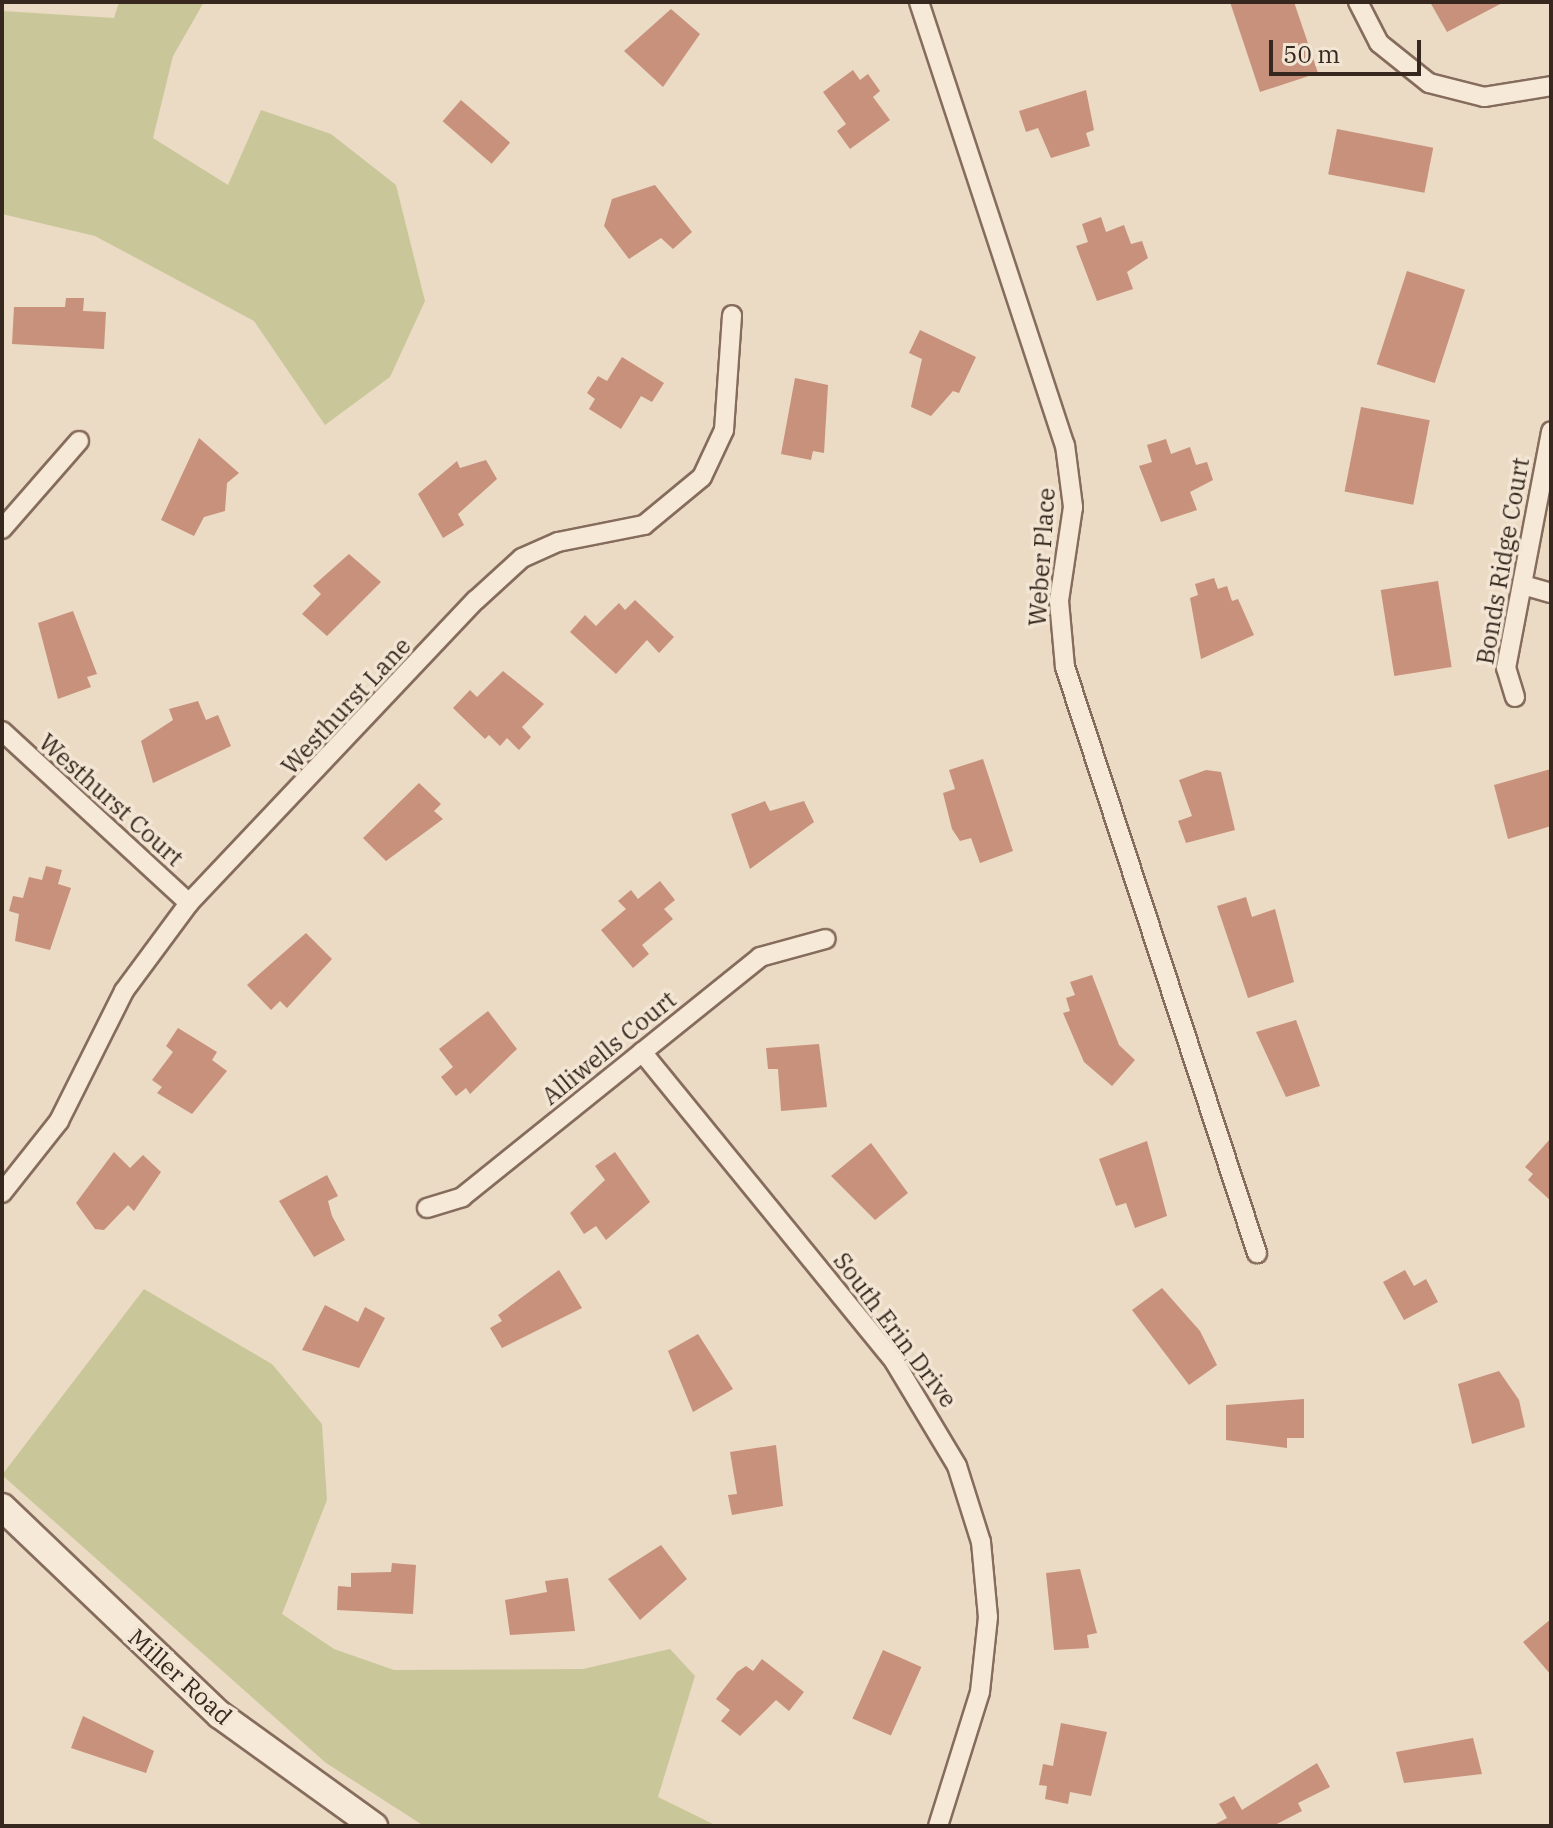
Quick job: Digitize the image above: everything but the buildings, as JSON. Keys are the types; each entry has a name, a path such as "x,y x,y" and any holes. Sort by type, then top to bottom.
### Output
{"street":[{"name":"Weber Place","path":"919,2 1065,445 1073,507 1059,601 1065,667 1257,1253"},
{"path":"1358,2 1379,43 1429,83 1484,97 1551,86"},
{"name":"Westhurst Lane","path":"2,1193 59,1121 124,991 189,903 511,565 558,542 644,525 685,496 724,430 732,315"},
{"name":"Bonds Ridge Court","path":"1515,697 1506,668 1551,431"},
{"path":"2,529 79,441"},
{"path":"1523,585 1551,593"},
{"name":"Westhurst Court","path":"2,731 189,903"},
{"name":"Alliwells Court","path":"427,1208 462,1197 760,957 826,939"},
{"name":"South Erin Drive","path":"642,1052 894,1361 957,1466 981,1542 988,1617 980,1692 938,1826"},
{"name":"Miller Road","path":"2,1507 220,1715 374,1826"}],"shaded area":[{"path":"119,2 204,2 173,56 153,138 228,185 261,110 331,134 396,185 425,301 390,377 325,425 254,321 95,236 2,214 2,11 114,18"},
{"path":"144,1289 272,1364 322,1424 327,1500 282,1614 334,1649 394,1670 583,1669 670,1649 695,1676 658,1797 717,1826 424,1826 326,1763 2,1475"}]}
